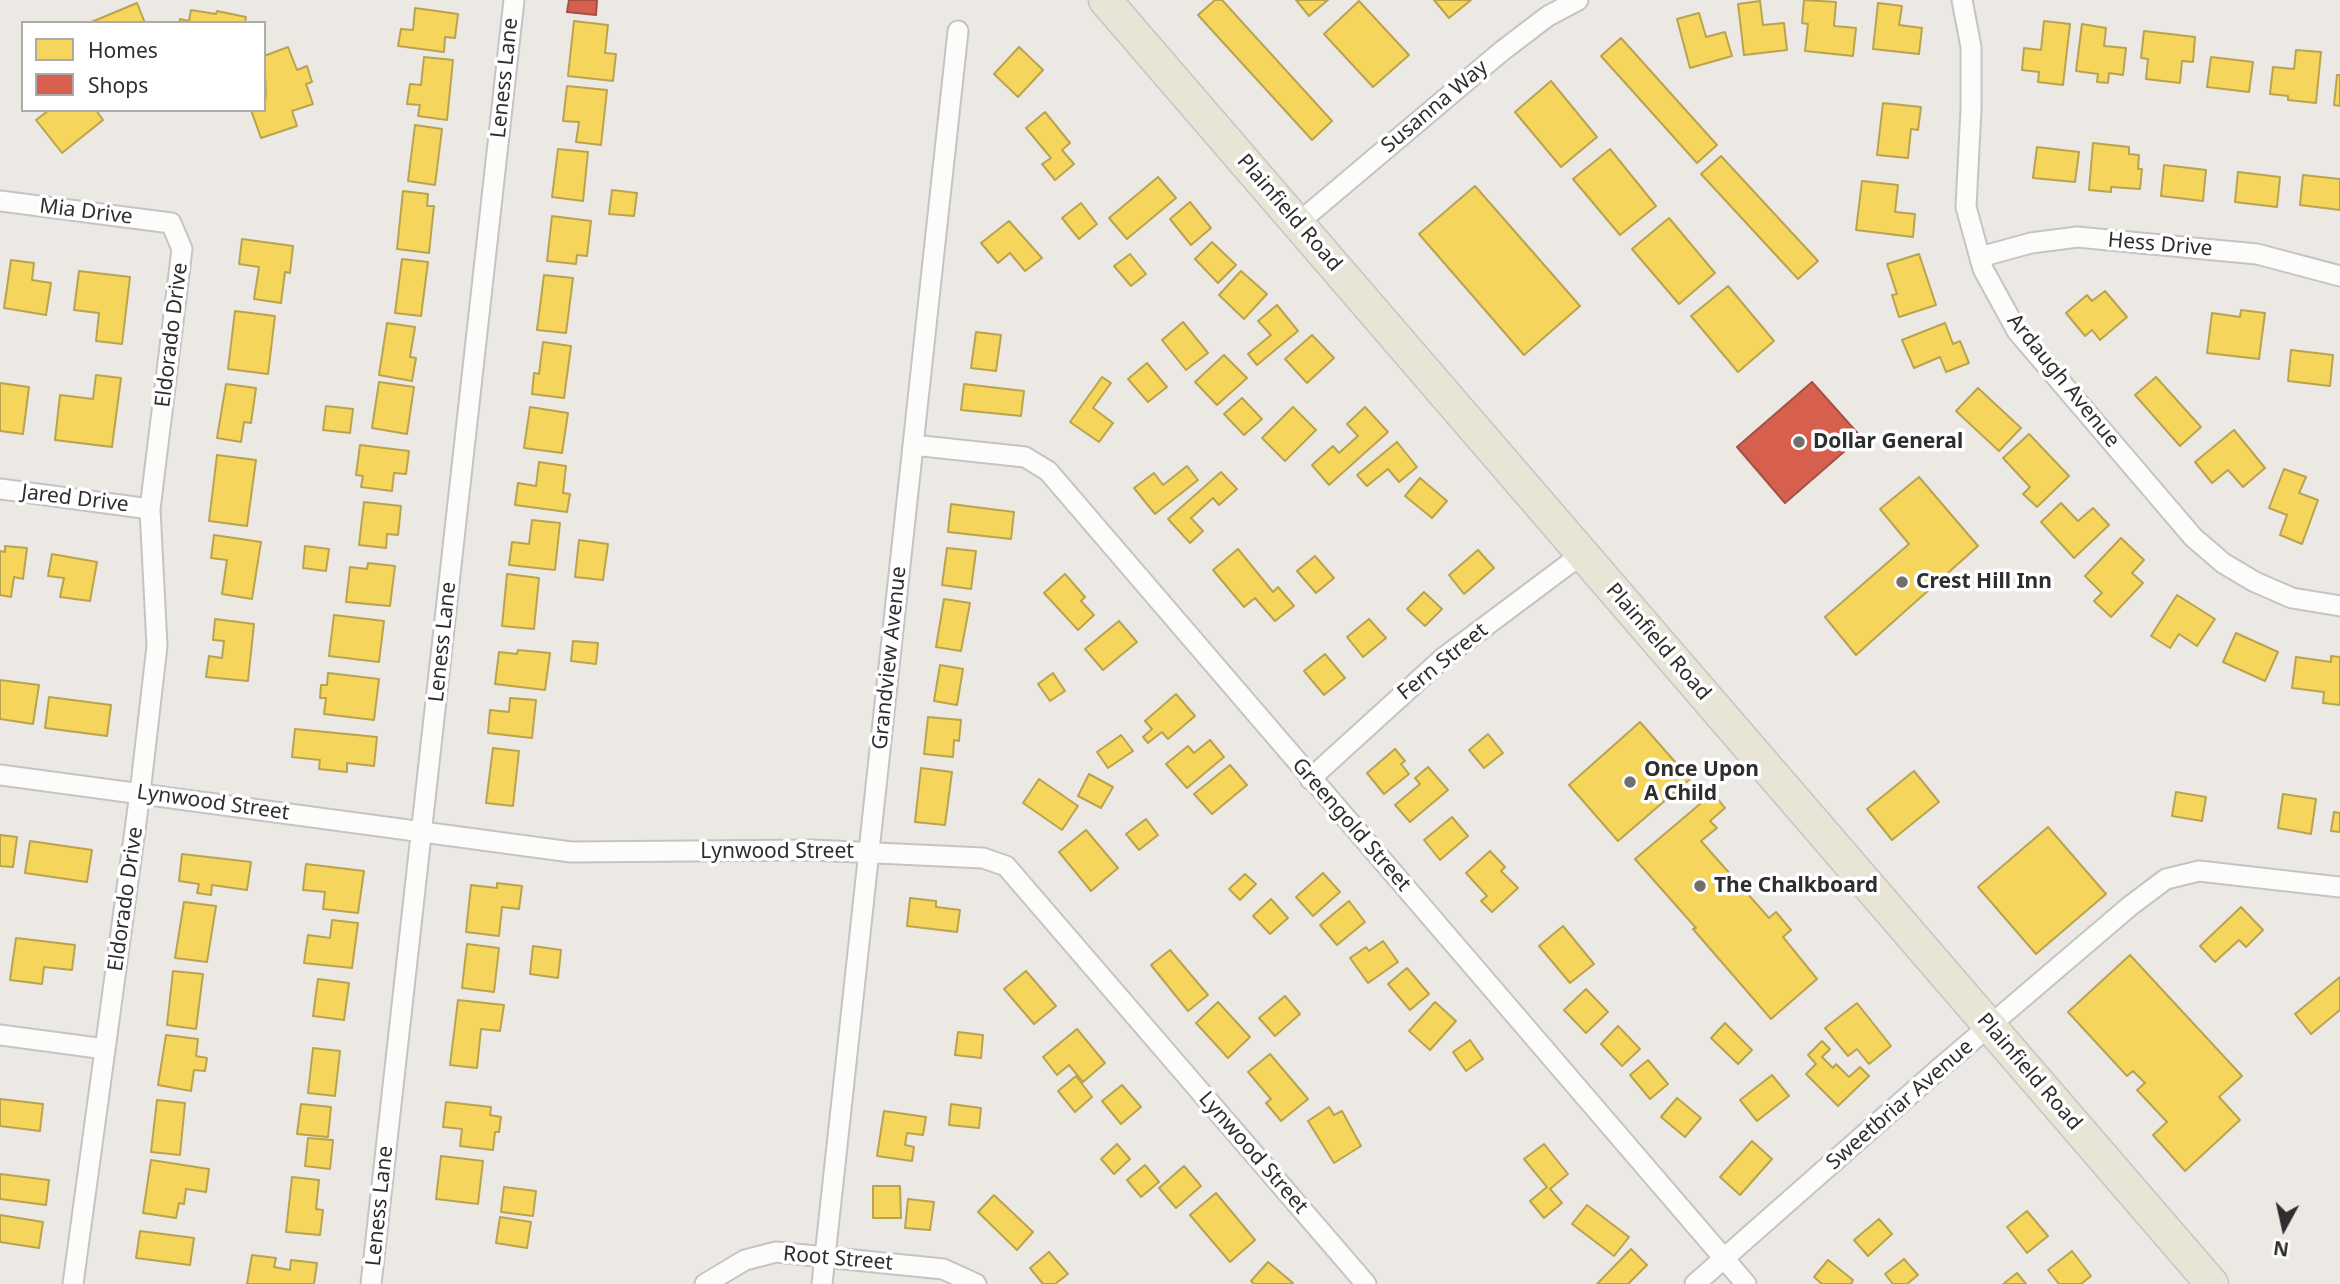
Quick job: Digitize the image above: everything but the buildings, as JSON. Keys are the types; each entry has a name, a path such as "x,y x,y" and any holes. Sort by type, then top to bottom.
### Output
{"main road":[{"name":"Plainfield Road","path":"1105,0 2212,1284"}],"street":[{"name":"Leness Lane","path":"371,1284 514,0"},
{"name":"Susanna Way","path":"1298,223 1502,51 1548,16 1578,0"},
{"name":"Ardaugh Avenue","path":"1962,0 1971,47 1966,206 1983,269 2017,331 2193,537 2223,563 2255,582 2292,598 2340,606"},
{"name":"Grandview Avenue","path":"822,1284 958,32"},
{"name":"Mia Drive","path":"0,201 171,223"},
{"name":"Eldorado Drive","path":"73,1284 140,793 157,646 150,509 183,249 171,223"},
{"name":"Hess Drive","path":"1980,257 2031,243 2077,237 2257,254 2340,276"},
{"name":"Greengold Street","path":"913,445 1025,457 1048,471 1746,1284"},
{"name":"Jared Drive","path":"0,489 150,509"},
{"name":"Fern Street","path":"1310,779 1443,658 1582,554"},
{"name":"Lynwood Street","path":"0,775 571,852 813,849 983,859 1006,866 1366,1284"},
{"name":"Sweetbriar Avenue","path":"1695,1284 1940,1068 2130,906 2166,879 2199,871 2337,890"},
{"path":"0,1035 105,1049"},
{"name":"Root Street","path":"705,1284 745,1260 776,1252 943,1269 976,1284"}],"place":[{"name":"Dollar General","path":"1799,442"},
{"name":"Crest Hill Inn","path":"1902,582"},
{"name":"Once Upon A Child","path":"1630,782"},
{"name":"The Chalkboard","path":"1700,886"}]}
